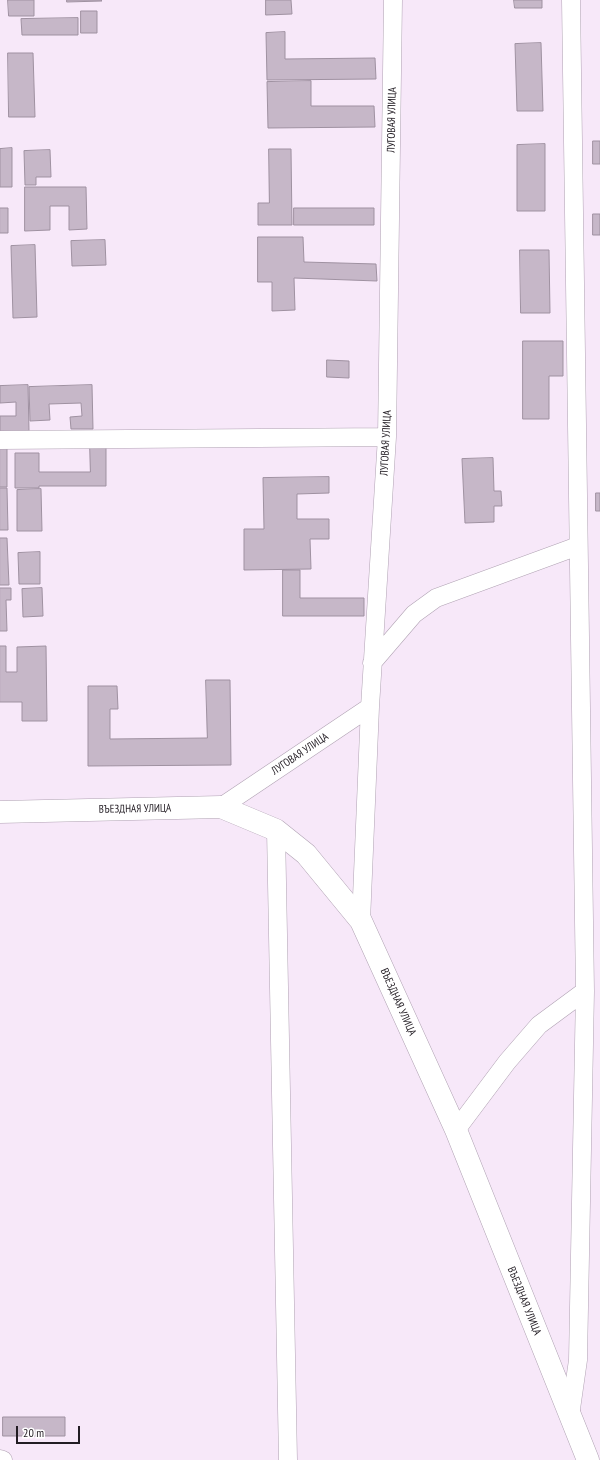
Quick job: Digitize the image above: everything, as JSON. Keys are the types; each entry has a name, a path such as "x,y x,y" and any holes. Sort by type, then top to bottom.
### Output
{"street":[{"name":"ЛУГОВАЯ УЛИЦА","path":"220,807 370,707 387,437 393,0"},
{"path":"570,1416 578,1360 585,991 571,0"},
{"path":"0,440 387,437"},
{"path":"372,663 414,614 436,598 578,546"},
{"path":"362,921 370,707"},
{"name":"ВЪЕЗДНАЯ УЛИЦА","path":"0,812 220,807 276,830 306,854 362,921 456,1130 588,1460"},
{"path":"276,830 288,1460"},
{"path":"456,1130 506,1062 539,1025 585,991"}],"building":[{"path":"8,0 34,0 34,16 9,16"},
{"path":"67,0 101,0 102,1 67,2"},
{"path":"266,0 291,0 292,14 266,15"},
{"path":"514,0 542,0 542,8 515,8"},
{"path":"81,11 97,11 97,33 81,33"},
{"path":"78,18 78,35 22,35 21,19"},
{"path":"285,32 285,59 375,58 376,79 267,80 266,33"},
{"path":"541,43 543,111 517,111 515,44"},
{"path":"8,53 33,53 35,117 9,117"},
{"path":"311,81 311,106 374,106 375,127 268,128 267,82"},
{"path":"593,141 600,141 600,164 593,164"},
{"path":"545,144 545,211 517,211 517,145"},
{"path":"12,148 12,187 0,187 0,149"},
{"path":"269,149 291,149 292,225 258,225 258,203 269,203"},
{"path":"50,150 51,177 36,177 36,185 25,185 24,151"},
{"path":"25,187 86,187 87,229 69,230 69,206 50,206 50,230 25,231"},
{"path":"0,208 8,208 8,233 0,233"},
{"path":"294,208 374,208 374,225 294,225"},
{"path":"593,214 600,214 600,235 593,235"},
{"path":"258,237 303,237 304,262 376,264 377,281 294,278 295,310 272,311 272,282 258,282"},
{"path":"105,240 106,265 72,266 71,241"},
{"path":"35,245 37,317 13,318 11,246"},
{"path":"520,250 549,250 550,313 521,313"},
{"path":"523,341 563,341 563,376 549,376 549,419 523,419"},
{"path":"327,360 349,361 349,378 327,377"},
{"path":"28,385 29,431 0,432 0,416 16,416 16,402 0,403 0,386"},
{"path":"92,385 93,429 71,429 70,417 82,416 81,403 49,404 50,420 30,421 29,387"},
{"path":"90,445 106,445 106,486 39,486 39,488 15,488 15,453 39,453 39,472 90,472"},
{"path":"0,446 7,446 7,487 0,487"},
{"path":"493,458 494,491 501,491 502,506 494,506 494,522 465,523 462,459"},
{"path":"329,477 329,493 297,494 297,519 329,519 329,539 310,539 311,569 244,570 244,529 264,529 263,478"},
{"path":"0,488 7,488 8,530 0,530"},
{"path":"41,489 42,531 17,531 17,490"},
{"path":"596,493 600,493 600,511 596,511"},
{"path":"0,538 7,538 9,585 0,585"},
{"path":"40,552 40,584 19,584 18,553"},
{"path":"283,570 300,570 300,598 364,598 364,616 283,616"},
{"path":"0,588 11,588 11,600 6,600 7,631 0,631"},
{"path":"42,588 43,616 23,617 22,589"},
{"path":"0,646 6,646 6,672 17,672 17,647 46,646 47,721 22,721 22,702 0,702"},
{"path":"206,680 230,680 231,765 88,766 88,686 117,686 118,709 110,709 110,739 207,738"},
{"path":"3,1417 65,1417 65,1436 3,1436"}]}
